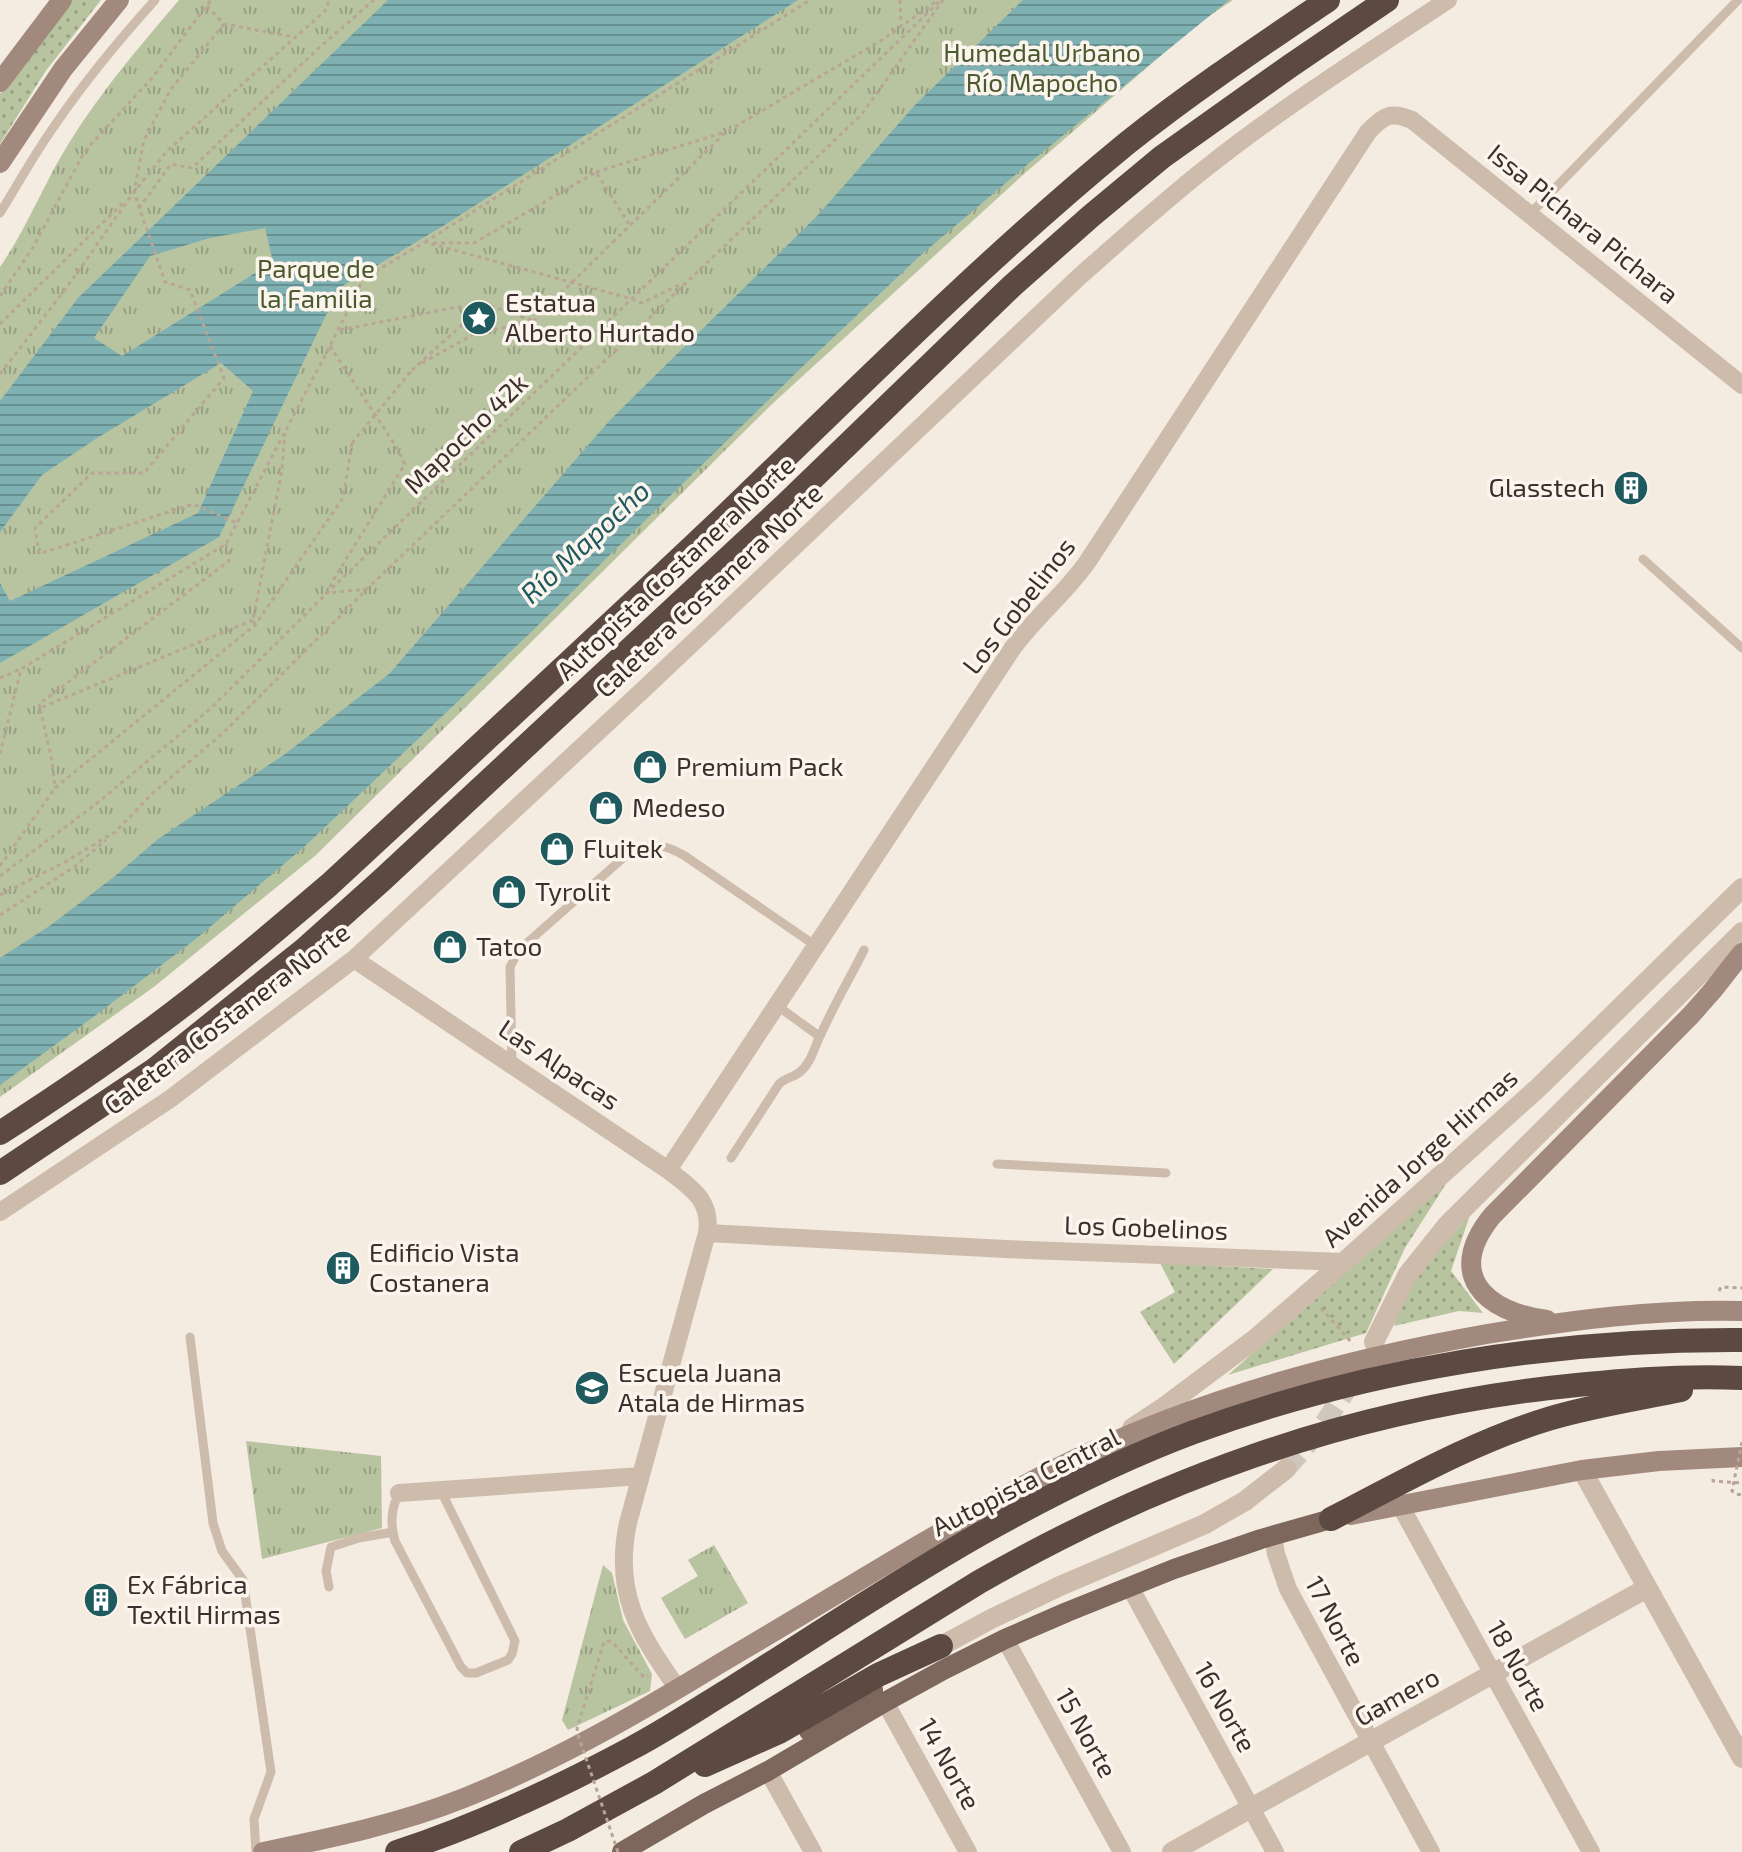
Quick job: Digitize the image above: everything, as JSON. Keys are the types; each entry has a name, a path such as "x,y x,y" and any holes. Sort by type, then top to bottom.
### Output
{"highway":[{"name":"Autopista Costanera Norte","path":"0,1133 144,1035 283,925 649,587 976,275 1155,122 1214,77 1328,0"},
{"name":"Autopista Costanera Norte","path":"0,1173 154,1070 306,948 785,505 1013,285 1091,216 1173,150 1387,0"},
{"name":"Autopista Central","path":"397,1852 506,1810 634,1747 979,1535 1086,1479 1192,1433 1242,1415 1344,1386 1454,1364 1599,1345 1742,1340"},
{"path":"1331,1519 1438,1465 1521,1428 1578,1411 1738,1377"},
{"path":"521,1852 590,1819 654,1783 1025,1556 1120,1508 1220,1467 1337,1429 1469,1399 1612,1382 1738,1377"},
{"path":"654,1783 740,1751 878,1675 941,1646"}],"main road":[{"path":"0,82 62,0"},
{"path":"0,163 63,69 119,0"},
{"path":"1559,1322 1510,1311 1491,1302 1476,1284 1472,1268 1475,1244 1492,1216 1698,1007 1742,953"},
{"path":"263,1852 369,1828 460,1799 547,1762 678,1689 983,1508 1060,1466 1182,1414 1370,1350 1638,1313 1742,1311"},
{"path":"620,1852 945,1669 1005,1639 1204,1559 1331,1519 1582,1470 1659,1461 1742,1457"},
{"path":"704,1804 762,1761 941,1646"}],"street":[{"name":"Caletera Costanera Norte","path":"0,1212 170,1099 354,959 1140,223 1268,122 1448,0"},
{"name":"Issa Pichara Pichara","path":"1387,116 1400,115 1412,120 1742,385"},
{"name":"Los Gobelinos","path":"668,1170 1021,637 1071,584 1088,561 1368,132 1387,116"},
{"name":"Avenida Jorge Hirmas","path":"1112,1442 1228,1360 1344,1262 1538,1088 1742,888"},
{"path":"1370,1350 1408,1274 1448,1224 1742,932"},
{"name":"Las Alpacas","path":"354,959 668,1170 702,1199 708,1215 707,1233"},
{"name":"Los Gobelinos","path":"707,1233 1005,1249 1344,1262"},
{"path":"678,1689 636,1623 626,1588 624,1538 707,1233"},
{"path":"941,1646 1049,1591 1205,1524 1245,1501 1286,1469"},
{"path":"1582,1470 1742,1758"},
{"path":"399,1493 641,1476"},
{"name":"18 Norte","path":"1400,1505 1591,1852"},
{"name":"17 Norte","path":"1273,1536 1288,1589 1431,1852"},
{"name":"16 Norte","path":"1130,1587 1275,1852"},
{"name":"Gamero","path":"1172,1852 1647,1588"},
{"name":"15 Norte","path":"1005,1639 1122,1852"},
{"name":"14 Norte","path":"885,1702 968,1852"},
{"path":"768,1771 813,1852"}],"lane":[{"path":"0,213 78,93 155,0"},
{"path":"1530,214 1738,0"},
{"path":"1643,559 1742,648"},
{"path":"512,1065 510,967 519,950 631,851 648,844 667,847 685,856 816,946"},
{"path":"731,1158 779,1084 801,1071 812,1058 819,1036 864,950"},
{"path":"776,1005 819,1036"},
{"path":"997,1164 1166,1173"},
{"path":"190,1337 213,1523 222,1551 243,1580 271,1772 254,1819 256,1852"},
{"path":"399,1493 392,1512 395,1541 463,1670 476,1673 508,1660 514,1648 513,1634 440,1491"},
{"path":"329,1587 326,1571 331,1547 393,1532"}],"path":[{"path":"0,374 168,150 325,11 329,0"},
{"path":"140,210 171,164 192,168 374,0"},
{"path":"0,678 21,669 226,544 364,278 810,0"},
{"path":"900,0 901,27"},
{"path":"413,369 474,334 534,321 726,132 941,0"},
{"path":"0,915 74,867 224,732 367,589 862,114 941,0"},
{"name":"Mapocho 42k","path":"0,876 96,804 209,710 941,0"},
{"path":"0,296 32,249 85,151 152,78 209,3 224,24 296,37"},
{"path":"224,24 171,89 144,140 134,192 165,282 190,290 224,378 144,473 92,473 35,528 39,554 193,504 237,523"},
{"path":"425,242 474,243 596,172 726,132"},
{"path":"596,172 630,225"},
{"path":"0,324 134,192"},
{"path":"425,242 642,303 686,282"},
{"path":"338,330 478,303 534,321"},
{"path":"0,866 55,788 254,622 343,498 352,443 413,369 485,304"},
{"path":"327,593 405,464 330,346"},
{"path":"254,622 282,469 286,429"},
{"path":"55,788 39,704 229,561 226,544"},
{"path":"327,593 367,589"},
{"path":"40,708 254,622"},
{"path":"0,754 21,669"},
{"path":"0,895 115,832"},
{"path":"1719,1291 1721,1287 1742,1288"},
{"path":"1308,1293 1370,1350"},
{"path":"1742,1442 1732,1491 1742,1495"},
{"path":"1713,1481 1742,1483"},
{"path":"620,1852 577,1728 604,1642 613,1643 641,1674"}],"green space":[{"path":"70,0 101,0 45,72 0,144 0,94"},
{"name":"Parque de la Familia","path":"179,0 1233,0 1196,25 1024,174 771,405 316,855 155,986 0,1097 0,267 81,124 121,69"},
{"path":"1451,1176 1405,1248 1366,1333 1228,1375"},
{"path":"1470,1215 1451,1271 1483,1313 1459,1311 1394,1326 1416,1280"},
{"path":"1160,1263 1273,1269 1174,1364 1140,1312 1175,1292"},
{"path":"246,1441 381,1456 382,1528 262,1559"},
{"path":"714,1545 748,1603 685,1639 661,1598 698,1576 688,1560"},
{"path":"603,1565 612,1573 623,1620 652,1674 650,1691 568,1730 562,1720"}],"water":[{"path":"388,0 798,0 443,226 339,288 219,537 0,663 0,583 10,601 198,513 253,391 221,363 42,475 0,532 0,401 78,298","holes":["265,228 273,262 122,356 94,338 150,256 210,238"]},
{"name":"Humedal Urbano Río Mapocho","path":"1023,0 1229,0 922,254 304,847 197,938 0,1085 0,958 51,925 158,839 285,754 389,674 610,420 817,216 915,105"}],"tunnel":[{"path":"1286,1469 1319,1431 1355,1377"}],"place":[{"name":"Estatua Alberto Hurtado","path":"479,318"},
{"name":"Glasstech","path":"1631,488"},
{"name":"Premium Pack","path":"650,767"},
{"name":"Medeso","path":"606,808"},
{"name":"Fluitek","path":"557,849"},
{"name":"Tyrolit","path":"509,892"},
{"name":"Tatoo","path":"450,947"},
{"name":"Edificio Vista Costanera","path":"343,1268"},
{"name":"Escuela Juana Atala de Hirmas","path":"592,1388"},
{"name":"Ex Fábrica Textil Hirmas","path":"101,1600"}],"water label":[{"name":"Río Mapocho","path":"585,542"}]}
